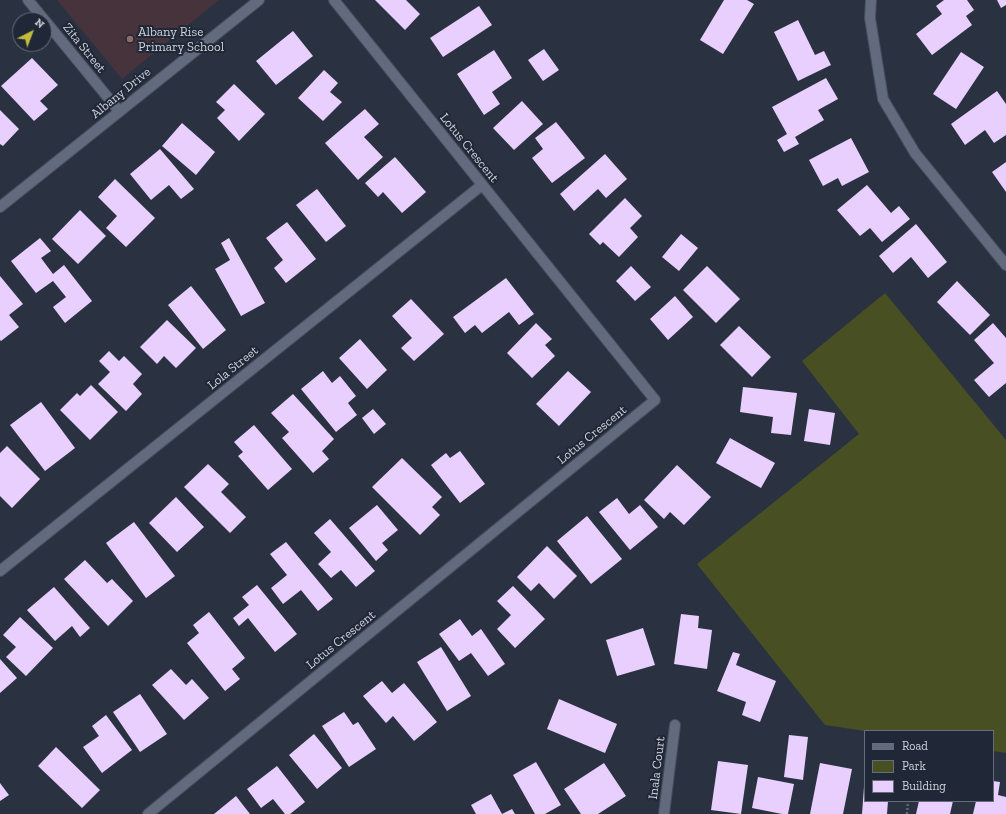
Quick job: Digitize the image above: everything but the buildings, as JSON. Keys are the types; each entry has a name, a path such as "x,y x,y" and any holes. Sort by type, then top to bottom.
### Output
{"street":[{"name":"Zita Street","path":"28,0 119,112"},
{"name":"Albany Drive","path":"0,207 259,0"},
{"name":"Lotus Crescent","path":"148,814 655,400 334,0"},
{"path":"871,0 870,18 883,99 915,153 1006,265"},
{"name":"Lola Street","path":"0,571 482,185"},
{"name":"Inala Court","path":"664,814 675,725"}],"path":[{"path":"907,814 908,802"}],"shaded area":[{"name":"Albany Rise Primary School","path":"57,0 219,0 122,79"}],"green space":[{"path":"885,293 1006,440 1006,753 994,751 994,730 864,731 825,725 697,564 859,434 802,361"}],"place":[{"name":"Albany Rise Primary School","path":"130,39"}]}
